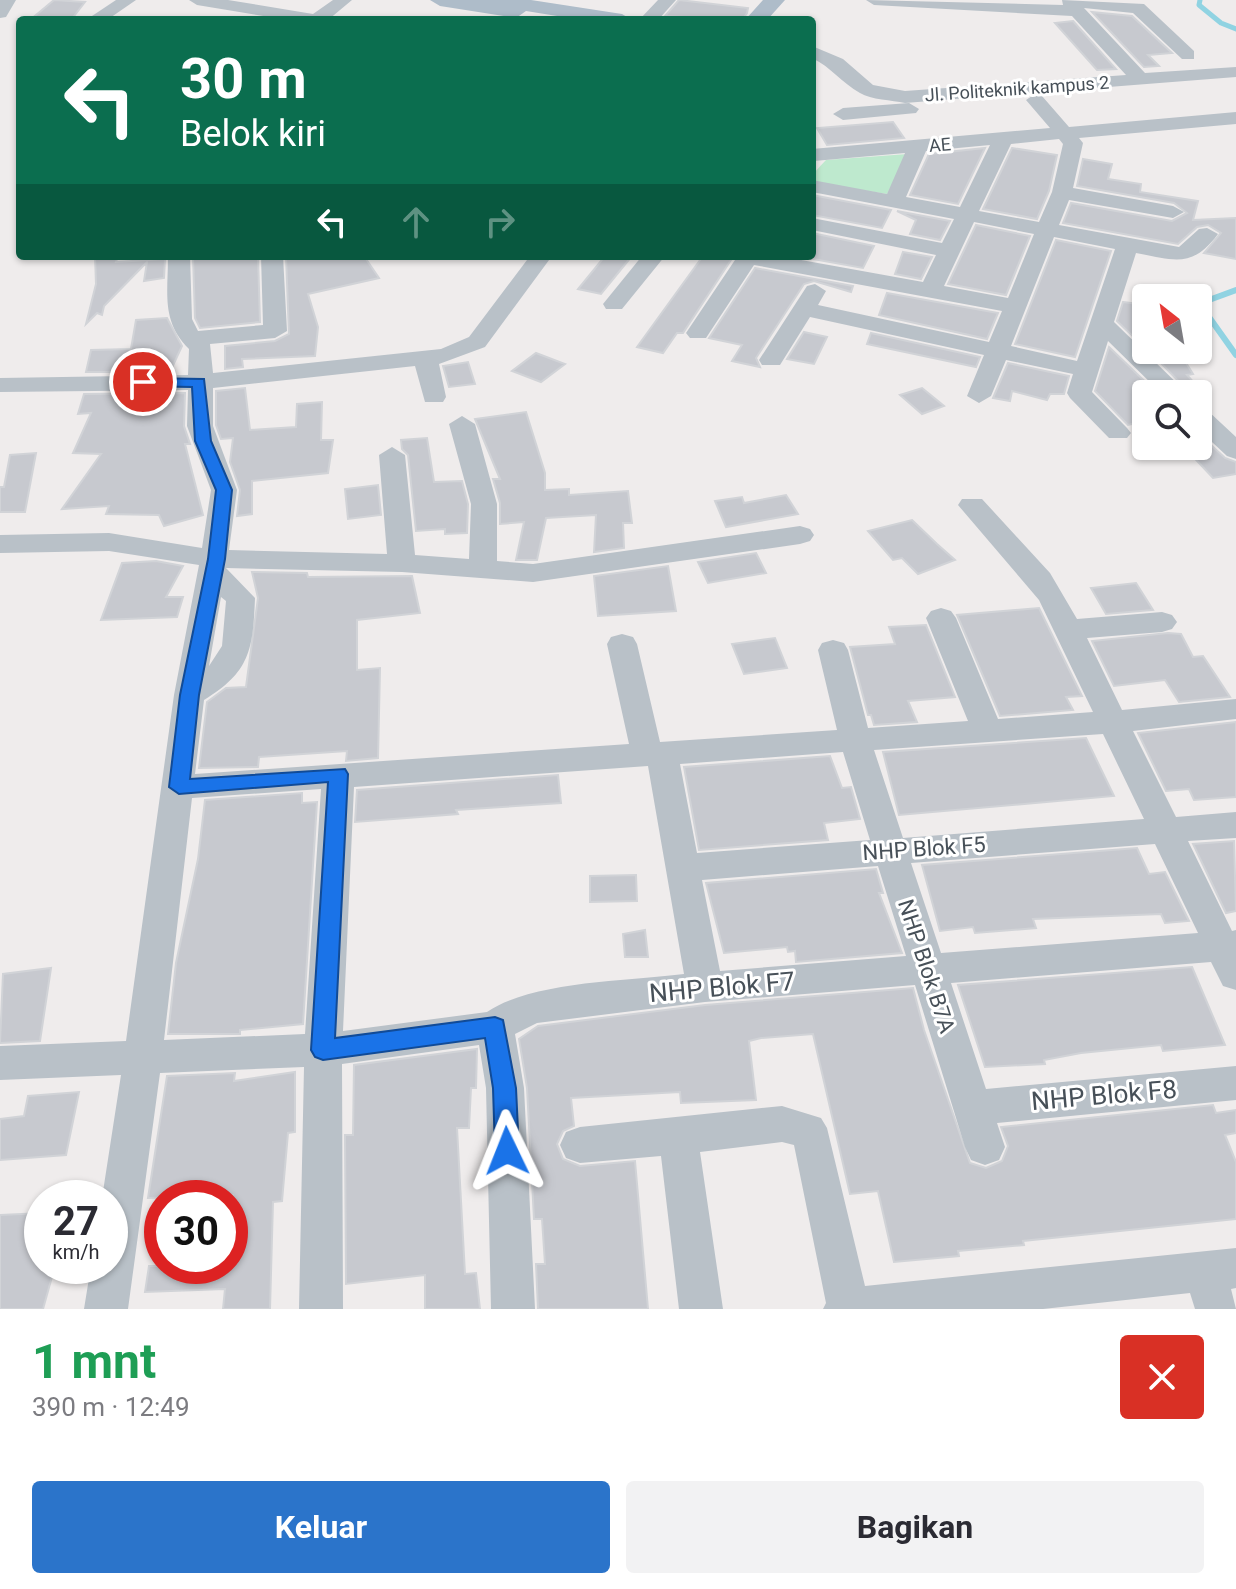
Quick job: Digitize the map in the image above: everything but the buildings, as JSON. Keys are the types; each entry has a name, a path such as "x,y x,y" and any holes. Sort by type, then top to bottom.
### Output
{"main road":[{"path":"440,0 540,16"},
{"path":"491,0 596,16"},
{"path":"743,16 757,0"},
{"path":"759,16 775,0"}],"street":[{"path":"0,13 8,0"},
{"path":"102,16 128,0"},
{"path":"323,16 344,0"},
{"path":"652,16 668,0"},
{"path":"874,0 1142,9 1188,55"},
{"path":"196,5 254,16"},
{"path":"1080,6 1140,79"},
{"name":"Jl. Politeknik kampus 2","path":"816,53 837,63 867,90 894,96 1140,79 1204,80 1236,72"},
{"path":"816,69 847,108 843,114"},
{"path":"843,114 1035,100 1204,80"},
{"name":"AE","path":"1204,80 1236,116"},
{"path":"979,396 1062,192 1073,143 1035,100"},
{"name":"AE","path":"816,152 843,114"},
{"name":"AE","path":"816,156 1236,116"},
{"path":"930,291 1003,140"},
{"path":"894,201 918,147"},
{"path":"816,187 1185,254 1207,234"},
{"path":"1062,192 1173,212"},
{"path":"816,225 950,251"},
{"path":"1118,433 1079,393 1128,243"},
{"path":"106,1309 143,1058 189,695 214,566 224,490 203,441 199,382 202,352 182,325 177,305 179,260"},
{"path":"193,339 275,331 272,260"},
{"path":"0,385 199,382 426,361 464,350 477,342 538,260"},
{"path":"614,304 651,260"},
{"path":"698,333 743,260"},
{"path":"762,260 1015,306"},
{"path":"771,360 806,309 826,271"},
{"path":"806,309 998,350 1084,379"},
{"path":"1102,323 1161,380"},
{"path":"426,361 434,397"},
{"path":"462,424 484,504 483,568"},
{"path":"1212,428 1236,451"},
{"path":"392,455 402,563"},
{"path":"972,505 1040,580 1069,629 1166,831 1231,955"},
{"path":"0,544 109,542 214,566 402,563 547,572 800,535"},
{"path":"941,618 987,730"},
{"path":"1069,629 1162,622"},
{"path":"622,644 654,754 705,987"},
{"name":"NHP Blok B7A","path":"833,650 855,740 985,1147"},
{"path":"179,787 1112,722 1233,709"},
{"path":"321,1309 323,1050 338,774"},
{"name":"NHP Blok F5","path":"681,868 1236,825"},
{"name":"NHP Blok F7","path":"0,1063 323,1050 495,1027 512,1015 537,1007 705,987 929,970 1231,955"},
{"path":"495,1027 505,1088 513,1309"},
{"name":"NHP Blok F8","path":"972,1108 1236,1083"},
{"path":"580,1145 782,1124 807,1131 813,1141 847,1309 1219,1283"},
{"path":"678,1137 701,1309"}],"green space":[{"path":"908,154 887,194 816,183 816,171 826,160"}],"waterway":[{"path":"1200,0 1199,5 1221,23 1236,29"},
{"path":"1236,290 1209,300 1209,317 1236,355"}],"route":[{"path":"143,382 199,382 203,441 224,490 216,559 189,695 179,787 338,774 323,1050 495,1027 505,1088 507,1151"}]}
